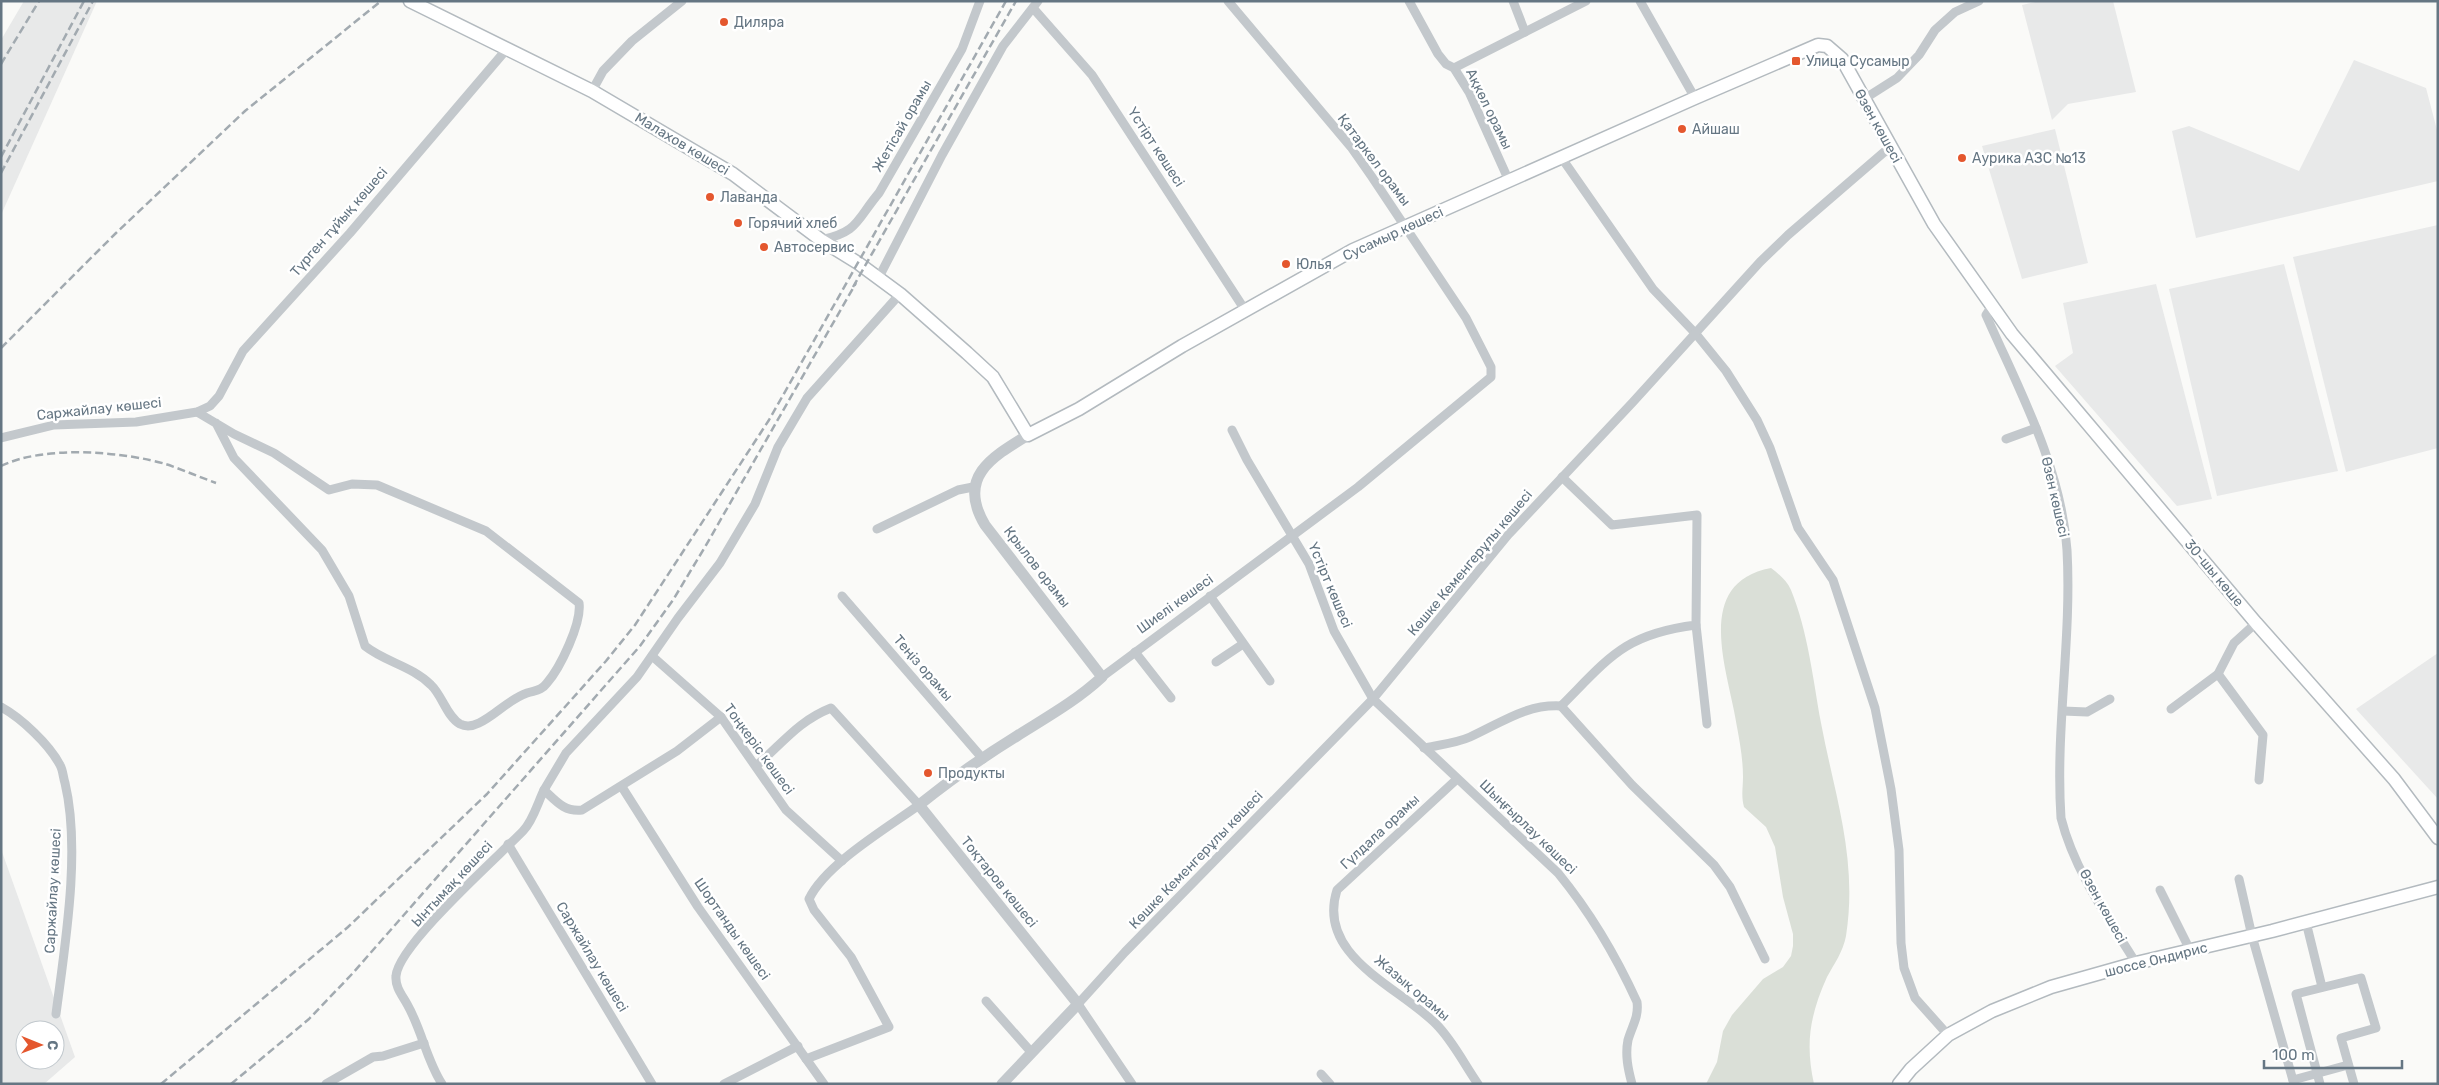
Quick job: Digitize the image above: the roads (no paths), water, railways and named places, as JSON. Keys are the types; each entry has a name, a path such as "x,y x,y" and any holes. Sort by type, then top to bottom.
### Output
{"main road":[{"name":"Малахов көшесі","path":"410,1 592,91 733,174 821,240 858,263 900,294 993,376 1028,435"},
{"name":"Сусамыр көшесі","path":"1028,435 1079,409 1245,310 1353,250 1694,98 1818,45 1827,46"},
{"name":"Өзен көшесі","path":"1827,46 1842,59 1934,224 1992,306"},
{"name":"30-шы көше","path":"1992,306 2012,334 2256,623 2394,778 2438,838"},
{"name":"шоссе Ондирис","path":"1899,1084 1910,1069 1948,1035 1992,1011 2051,988 2136,964 2252,936 2438,887"}],"street":[{"path":"592,91 603,70 615,58 682,1"},
{"name":"Жетісай орамы","path":"821,240 842,235 852,228 860,221 864,211 879,194 962,49 980,1"},
{"name":"Қатаркөл орамы","path":"1228,1 1351,147 1406,226 1466,318 1482,347"},
{"name":"Ақкөл орамы","path":"1409,1 1438,54 1446,64 1454,68 1469,92 1509,182"},
{"path":"1513,1 1525,32"},
{"path":"1454,68 1586,1"},
{"path":"1640,1 1694,98"},
{"path":"1864,100 1897,78 1919,55 1935,30 1955,12 1978,1"},
{"path":"878,279 942,155 1003,46 1035,4"},
{"name":"Үстірт көшесі","path":"1035,4 1092,76 1245,310"},
{"name":"Түрген тұйық көшесі","path":"197,412 210,406 219,396 243,351 350,232 506,50"},
{"name":"Көшке Кеменгерұлы көшесі","path":"1078,1004 1125,952 1373,699 1508,535 1781,242 1890,147"},
{"path":"1561,157 1653,288 1696,334 1726,370 1757,420 1779,469 1782,486 1798,528 1833,580 1878,722 1899,850 1901,943 1906,975 1915,998 1948,1035"},
{"name":"Ынтымақ көшесі","path":"442,1084 428,1059 419,1026 398,988 396,976 400,964 471,879 525,829 544,790 566,753 637,677 734,542 755,504 778,447 808,398 900,294"},
{"name":"Өзен көшесі","path":"1992,306 1986,315 2036,428 2055,481 2066,550 2060,802 2066,837 2098,901 2136,964"},
{"name":"Шиелі көшесі","path":"806,1059 889,1027 851,957 814,910 809,899 813,891 842,861 983,759 1082,696 1102,676 1358,487 1491,377 1490,367 1482,347"},
{"path":"197,412 274,453 329,490 352,484 377,485 413,502 486,531 579,603 580,611 570,640 558,667 547,684 539,691 515,699 478,724 469,726 460,724 454,719 432,686 421,677 365,646 349,596 322,550 234,458 216,423"},
{"name":"Саржайлау көшесі","path":"1,438 54,425 136,422 197,412"},
{"path":"2006,438 2036,428"},
{"name":"Үстірт көшесі","path":"1232,430 1247,460 1309,564 1334,631 1373,699"},
{"name":"Сусамыр көшесі","path":"973,487 983,469 1001,451 1028,435"},
{"path":"1562,477 1612,525 1697,514 1696,625 1707,724"},
{"path":"877,529 958,490 973,487"},
{"name":"Крылов орамы","path":"973,487 977,510 985,525 1102,676"},
{"name":"Теңіз орамы","path":"842,596 983,759"},
{"path":"1210,596 1270,682"},
{"path":"2171,709 2218,674 2234,643 2256,623"},
{"path":"1424,748 1469,738 1518,714 1541,706 1561,706 1604,662 1624,646 1651,633 1696,625"},
{"path":"1216,662 1243,644"},
{"path":"1135,652 1171,698"},
{"name":"Тоңкерiс көшесі","path":"652,656 721,717 786,810 842,861"},
{"path":"2218,674 2263,736 2259,780"},
{"name":"Шыңғырлау көшесі","path":"1373,699 1558,873 1574,892 1624,974 1637,1002 1638,1012 1628,1042 1626,1063 1632,1084"},
{"path":"2062,711 2087,712 2110,699"},
{"path":"1561,706 1632,785 1714,865 1730,887 1765,959"},
{"name":"Саржайлау көшесі","path":"1,707 17,715 51,752 61,766 67,793 71,820 70,888 56,1014"},
{"name":"Тоқтаров көшесі","path":"756,766 794,728 815,714 831,708 919,805 1078,1004 1132,1084"},
{"path":"544,790 563,808 573,811 582,810 677,751 721,717"},
{"name":"Гүлдала орамы","path":"1333,912 1337,890 1458,779"},
{"name":"Шортанды көшесі","path":"622,786 698,907 824,1084"},
{"name":"Саржайлау көшесі","path":"508,844 652,1084"},
{"path":"2239,880 2252,936 2293,1082 2348,1065"},
{"path":"2160,890 2190,950"},
{"name":"Жазық орамы","path":"1333,912 1335,929 1350,953 1435,1023 1446,1035 1478,1084"},
{"path":"2306,922 2322,987"},
{"path":"2320,1084 2296,994 2361,978 2376,1028 2341,1038 2354,1084"},
{"path":"986,1002 1032,1053"},
{"path":"1002,1084 1078,1004"},
{"path":"326,1084 373,1057 383,1056 424,1043"},
{"path":"724,1084 798,1046"},
{"path":"1321,1074 1330,1084"}],"railway":[{"path":"1,64 39,1"},
{"path":"1,157 84,1"},
{"path":"1,173 93,1"},
{"path":"1,348 116,233 245,111 381,1"},
{"path":"161,1084 348,927 487,794 606,661 635,625 769,420 1006,1"},
{"path":"853,287 1016,1"},
{"path":"231,1084 309,1019 352,974 640,646 673,600 705,547 856,283"},
{"path":"1,466 19,459 39,455 84,452 150,460 169,465 216,483"}],"place":[{"name":"Диляра","path":"724,22"},
{"name":"Улица Сусамыр","path":"1796,61"},
{"name":"Айшаш","path":"1682,129"},
{"name":"Аурика АЗС №13","path":"1962,158"},
{"name":"Лаванда","path":"710,197"},
{"name":"Горячий хлеб","path":"738,223"},
{"name":"Автосервис","path":"764,247"},
{"name":"Юлья","path":"1286,264"},
{"name":"Продукты","path":"928,773"}]}
